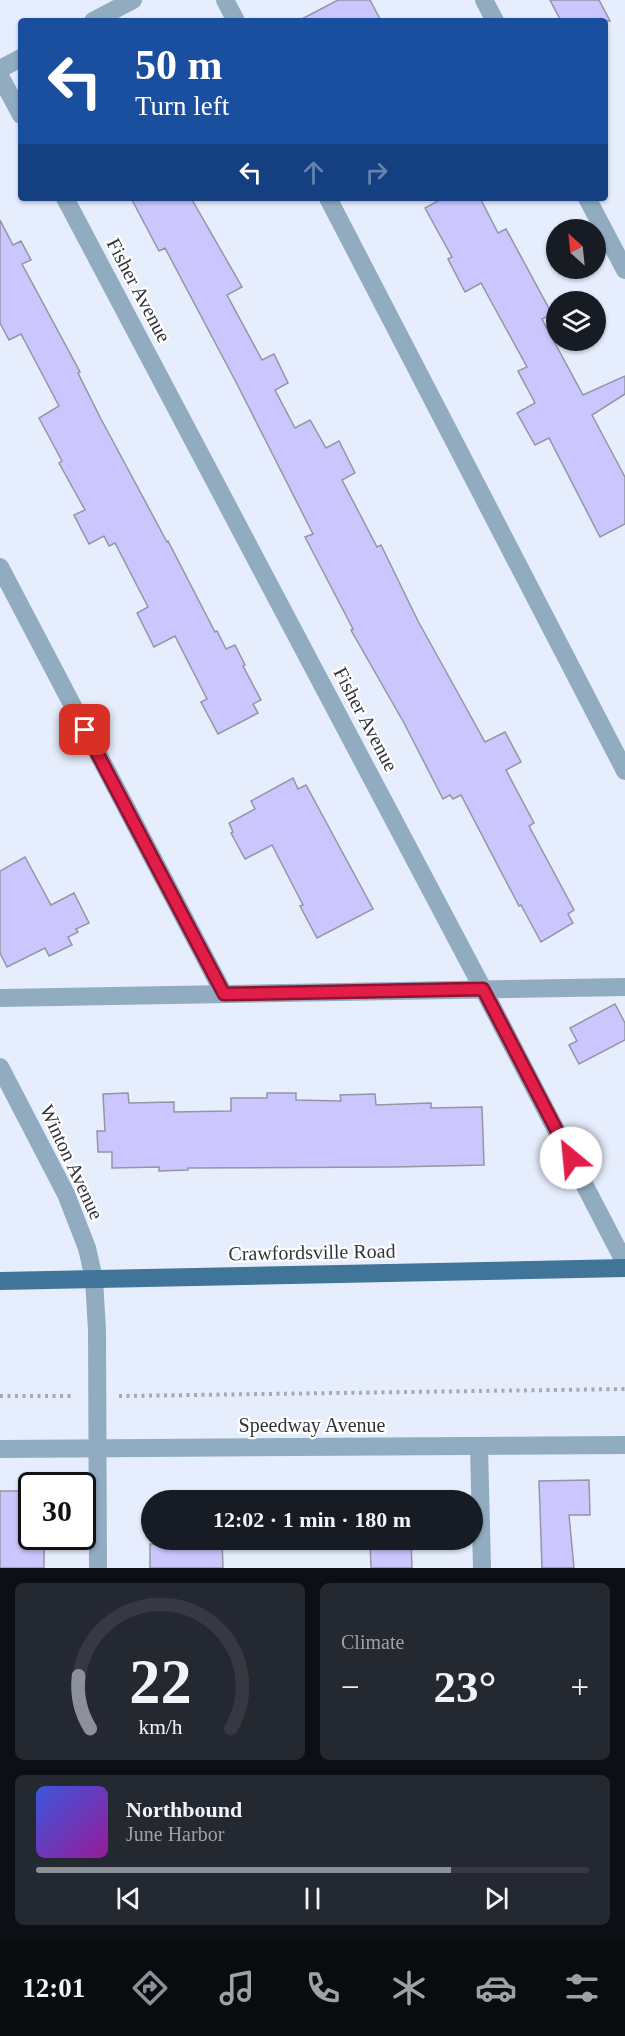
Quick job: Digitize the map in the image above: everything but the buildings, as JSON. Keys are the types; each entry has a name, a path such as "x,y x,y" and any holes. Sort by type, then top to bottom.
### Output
{"main road":[{"name":"Crawfordsville Road","path":"0,1281 625,1265"}],"street":[{"path":"99,18 133,0"},
{"path":"225,0 234,18"},
{"path":"484,0 493,18"},
{"path":"0,69 18,60"},
{"path":"0,76 18,109"},
{"name":"Fisher Avenue","path":"67,201 483,989 625,1265"},
{"path":"329,201 625,771"},
{"path":"589,201 625,270"},
{"path":"0,567 224,994"},
{"path":"0,998 625,987"},
{"name":"Winton Avenue","path":"0,1067 66,1194 87,1248 94,1279 97,1330 96,1448"},
{"name":"Speedway Avenue","path":"0,1449 625,1445"},
{"path":"479,1446 482,1568"},
{"path":"96,1448 98,1568"}],"path":[{"path":"128,1395 625,1389"},
{"path":"0,1396 66,1396"}],"route":[{"path":"85,730 224,994 483,989 571,1158"}]}
